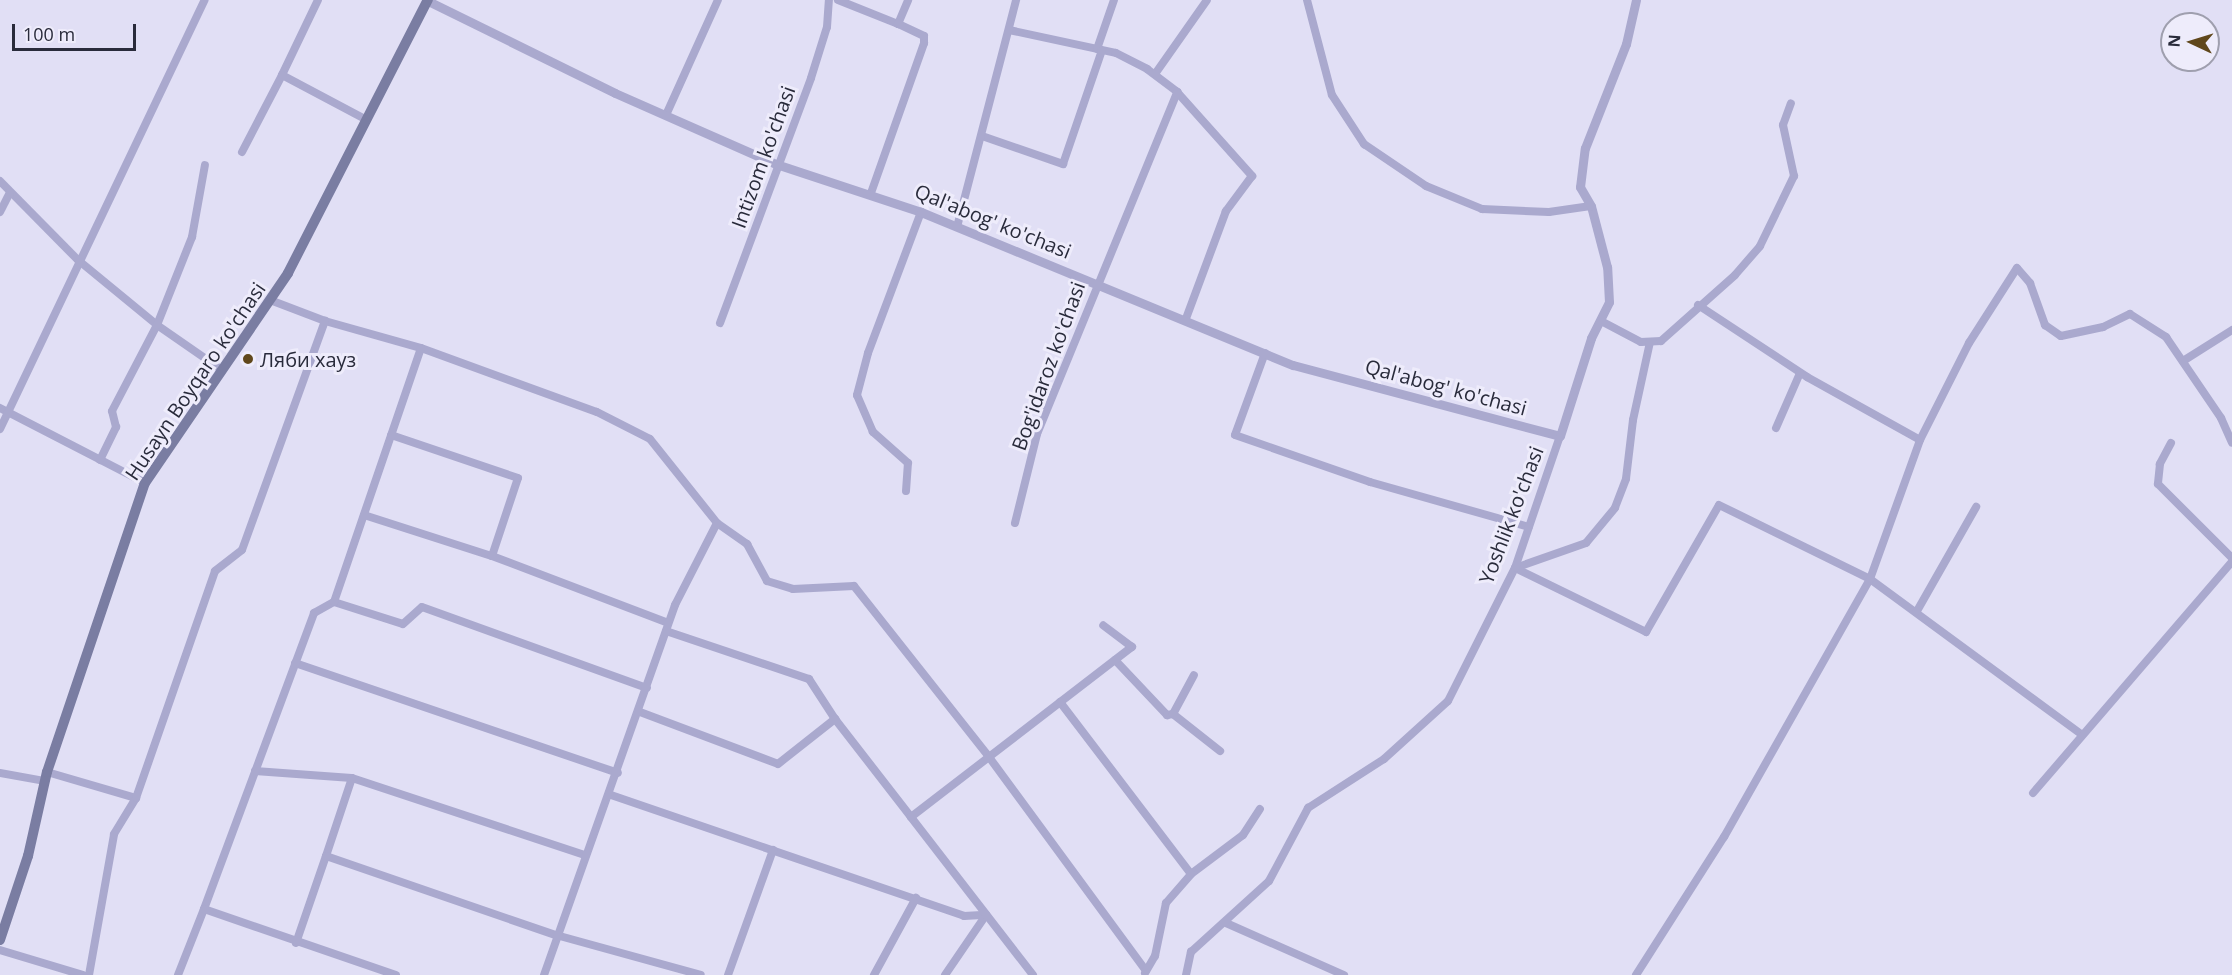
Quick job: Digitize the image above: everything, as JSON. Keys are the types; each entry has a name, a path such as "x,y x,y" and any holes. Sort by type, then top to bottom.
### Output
{"main road":[{"name":"Husayn Boyqaro ko'chasi","path":"0,940 28,856 46,776 145,483 288,273 428,0"}],"street":[{"path":"0,429 3,410 205,0"},
{"path":"242,152 318,0"},
{"name":"Qal'abog' ko'chasi","path":"428,0 666,116 776,164 871,193 921,212 1097,282 1293,365 1560,436"},
{"path":"666,116 717,0"},
{"name":"Intizom ko'chasi","path":"720,323 824,37 829,0"},
{"path":"838,0 924,36 924,43 871,193"},
{"path":"898,24 908,0"},
{"path":"957,227 1016,0"},
{"path":"982,136 1063,164 1113,0"},
{"path":"1155,74 1207,0"},
{"path":"1307,0 1332,95 1364,144 1426,186 1482,209 1549,212 1591,206"},
{"name":"Yoshlik ko'chasi","path":"1186,975 1191,952 1226,923 1269,881 1308,808 1384,759 1448,701 1515,568 1591,338 1609,302 1607,267 1591,206 1580,187 1585,148 1626,44 1636,0"},
{"path":"1009,30 1099,50 1155,74 1178,92 1252,176 1226,211 1185,321"},
{"path":"282,75 367,120"},
{"name":"Bog'idaroz ko'chasi","path":"1015,523 1037,434 1097,282 1178,92"},
{"path":"1601,321 1641,342 1661,341 1698,305 1735,275 1760,246 1794,176 1783,126 1791,103"},
{"path":"100,460 116,427 112,411 157,325 192,237 205,165"},
{"path":"0,181 78,260 157,325 222,370"},
{"path":"0,212 10,192"},
{"path":"906,490 908,463 873,432 857,395 868,352 921,212"},
{"path":"1636,975 1724,837 1870,579 1920,440 1969,343 2017,268 2030,283 2044,325 2061,336 2103,327 2130,314 2166,337 2221,418 2232,443"},
{"path":"270,300 325,321 421,348 597,412 650,440 717,523 747,544 767,581 793,589 854,586 989,757 1145,973 1155,956 1166,903 1191,874 1243,835 1260,809"},
{"path":"1698,305 1800,373 1920,440"},
{"path":"88,975 114,834 136,798 215,571 242,550 325,321"},
{"path":"2183,361 2232,330"},
{"path":"1515,568 1586,543 1615,508 1626,479 1633,420 1650,342"},
{"path":"178,975 314,613 334,602 421,348"},
{"path":"1265,353 1235,435 1370,482 1529,527"},
{"path":"1776,428 1800,373"},
{"path":"3,410 145,483"},
{"path":"392,435 518,478 492,556"},
{"path":"2033,793 2081,734 2232,560 2158,484 2160,464 2170,443"},
{"path":"1515,568 1646,632 1719,505 1870,579 1917,611 2081,734"},
{"path":"1917,611 1976,507"},
{"path":"364,515 492,556 667,627 809,679 835,719 1033,975"},
{"path":"544,975 585,855 640,712 667,627 717,523"},
{"path":"334,602 403,624 422,607 647,688"},
{"path":"911,817 1132,647 1103,625"},
{"path":"1115,660 1167,715 1173,714 1220,751"},
{"path":"295,663 618,774"},
{"path":"1173,714 1194,675"},
{"path":"1060,702 1191,874"},
{"path":"640,712 778,764 835,719"},
{"path":"255,771 352,778 585,855"},
{"path":"0,773 46,776 136,798"},
{"path":"296,943 352,778"},
{"path":"610,795 964,916 986,915"},
{"path":"728,975 773,850"},
{"path":"326,856 556,935 701,975"},
{"path":"874,975 916,898"},
{"path":"204,909 372,971 396,975"},
{"path":"945,975 986,915"},
{"path":"1226,923 1344,975"},
{"path":"0,950 83,975"}],"place":[{"name":"Ляби хауз","path":"248,359"}]}
